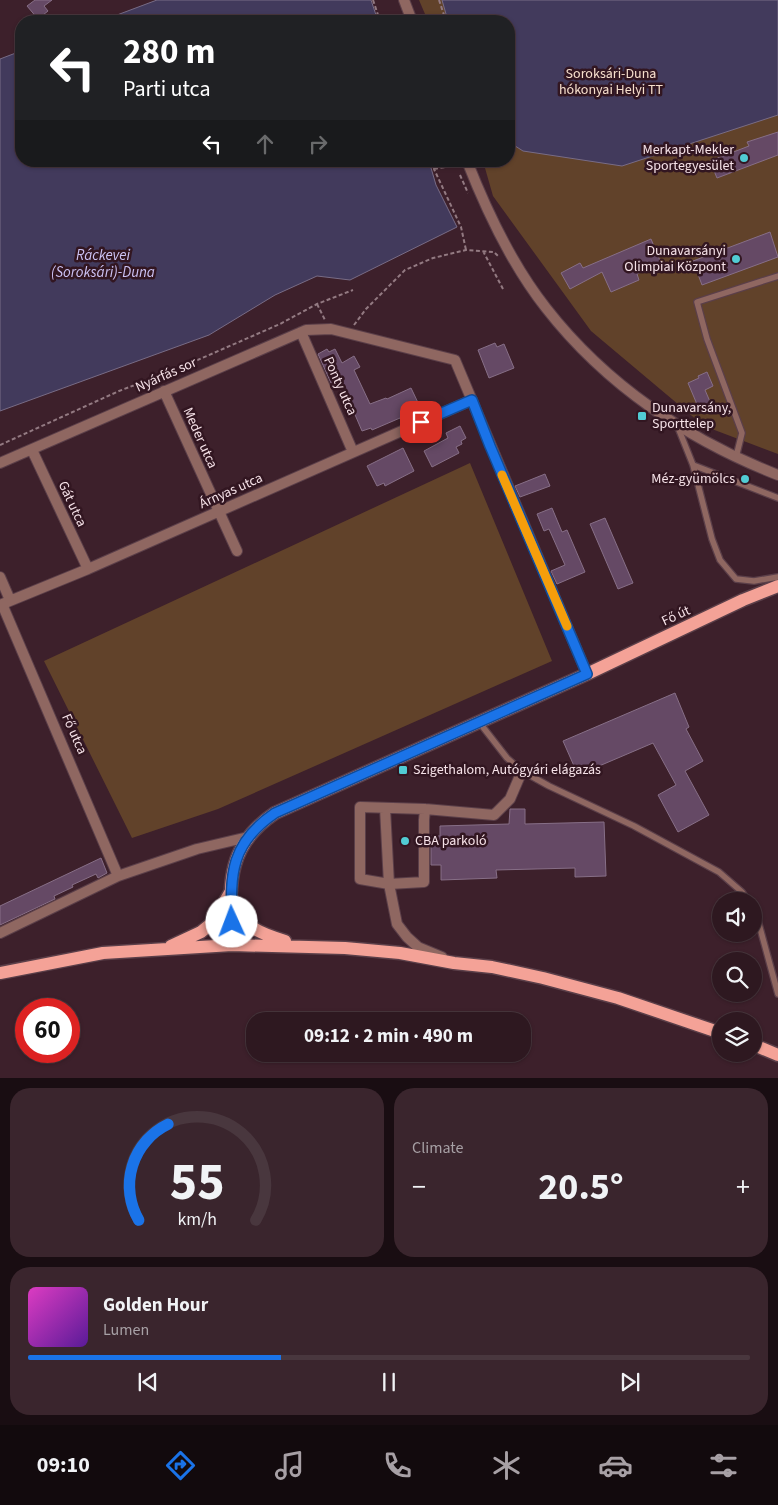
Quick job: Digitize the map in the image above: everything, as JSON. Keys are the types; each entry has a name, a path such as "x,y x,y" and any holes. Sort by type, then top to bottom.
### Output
{"main road":[{"name":"Fő út","path":"248,836 260,823 275,813 587,674 743,600 778,586"},
{"path":"232,944 232,873 248,836"},
{"path":"231,891 237,912 246,924 265,935 302,946"},
{"path":"165,949 201,932 212,924 231,891"},
{"path":"0,973 103,953 232,944 302,946 400,953 454,963 492,967 567,984 618,998 712,1030"},
{"path":"762,1048 778,1055"}],"street":[{"path":"404,0 410,15"},
{"path":"465,167 476,185 497,229 521,272 546,309 592,360 614,380 677,426 705,442 778,475"},
{"name":"Nyárfás sor","path":"0,463 306,330 331,329 455,360 472,400"},
{"name":"Ponty utca","path":"301,332 353,452"},
{"name":"Meder utca","path":"164,391 237,551"},
{"path":"472,400 587,674"},
{"name":"Árnyas utca","path":"4,603 88,570 472,400"},
{"name":"Gát utca","path":"32,450 88,570"},
{"name":"Fő utca","path":"0,577 4,603 118,876"},
{"path":"425,810 424,882 389,884 360,880 360,807 425,810 494,814 510,799 522,771"},
{"path":"385,808 389,884 397,924 406,937 418,947 454,963"},
{"path":"0,933 118,876 197,849 248,836"}],"lane":[{"path":"736,457 742,433 707,339 697,302 778,276"},
{"path":"677,426 693,465 712,539 720,560 736,579 754,581 778,577"},
{"path":"693,465 778,498"},
{"path":"479,722 507,758 522,771 549,786 634,826 719,872 742,892"},
{"path":"762,935 778,994"}],"path":[{"path":"373,0 378,15"},
{"path":"439,0 444,15"},
{"path":"443,167 434,169 461,227 466,250"},
{"path":"347,334 366,309 405,270 433,258 466,250 494,252 500,260"},
{"path":"483,251 503,289"},
{"path":"0,445 119,391 177,369 263,332 317,304 353,290"},
{"path":"317,304 331,329"}],"green space":[{"path":"419,0 778,0 778,454 704,426 591,331 493,196 485,167 515,167 515,15 425,15"},
{"path":"470,463 552,661 218,809 132,838 44,661"}],"water":[{"path":"157,0 371,0 376,15 117,15"},
{"name":"Soroksári-Duna hókonyai Helyi TT","path":"442,0 778,0 778,115 622,166 523,151 515,146 515,15 446,15"},
{"name":"Ráckevei (Soroksári)-Duna","path":"15,53 15,167 431,167 436,185 457,227 350,280 317,276 275,295 209,335 0,411 0,59"}],"building":[{"path":"35,0 52,0 44,6 48,11 43,15 35,15 27,6"},
{"name":"Merkapt-Mekler Sportegyesület","path":"778,132 778,155 717,178 710,161 749,146 747,142"},
{"name":"Dunavarsányi Olimpiai Központ","path":"770,232 778,257 702,285 693,261"},
{"path":"651,239 661,263 637,274 639,280 611,292 602,272 570,289 561,273 580,263 583,268"},
{"path":"495,343 497,347 504,344 514,368 489,378 478,350"},
{"path":"327,349 329,352 335,349 342,363 354,356 360,367 354,370 370,404 387,399 411,388 422,411 401,421 400,418 372,430 371,428 362,431 350,403 348,404 336,380 331,383 318,354"},
{"path":"707,372 713,386 705,390 711,404 699,409 688,383"},
{"path":"460,426 466,438 461,441 462,444 456,447 459,453 432,467 424,451 448,438 446,433"},
{"path":"403,448 414,471 385,486 384,483 377,486 367,466"},
{"path":"545,474 550,486 520,497 515,486"},
{"path":"552,508 562,532 567,530 585,572 557,584 551,571 565,565 549,529 544,531 537,514"},
{"path":"605,518 633,583 618,589 590,524"},
{"path":"675,693 689,727 686,729 703,761 685,771 709,815 678,832 658,795 676,785 653,743 578,775 563,741"},
{"path":"510,809 525,809 525,824 604,822 606,876 575,877 575,868 496,870 497,878 441,880 441,865 431,865 431,836 440,836 440,826 509,824"},
{"path":"101,858 107,873 98,878 96,874 72,885 73,887 54,896 55,899 0,925 0,906"}],"slow traffic":[{"path":"502,475 567,626"}],"place":[{"name":"Merkapt-Mekler Sportegyesület","path":"744,158"},
{"name":"Dunavarsányi Olimpiai Központ","path":"736,259"},
{"name":"Dunavarsány, Sporttelep","path":"642,416"},
{"name":"Méz-gyümölcs","path":"745,479"},
{"name":"Szigethalom, Autógyári elágazás","path":"403,770"},
{"name":"CBA parkoló","path":"405,841"}],"route":[{"path":"232,922 232,873 241,848 248,836 260,823 275,813 587,674 472,400 421,422"}]}
